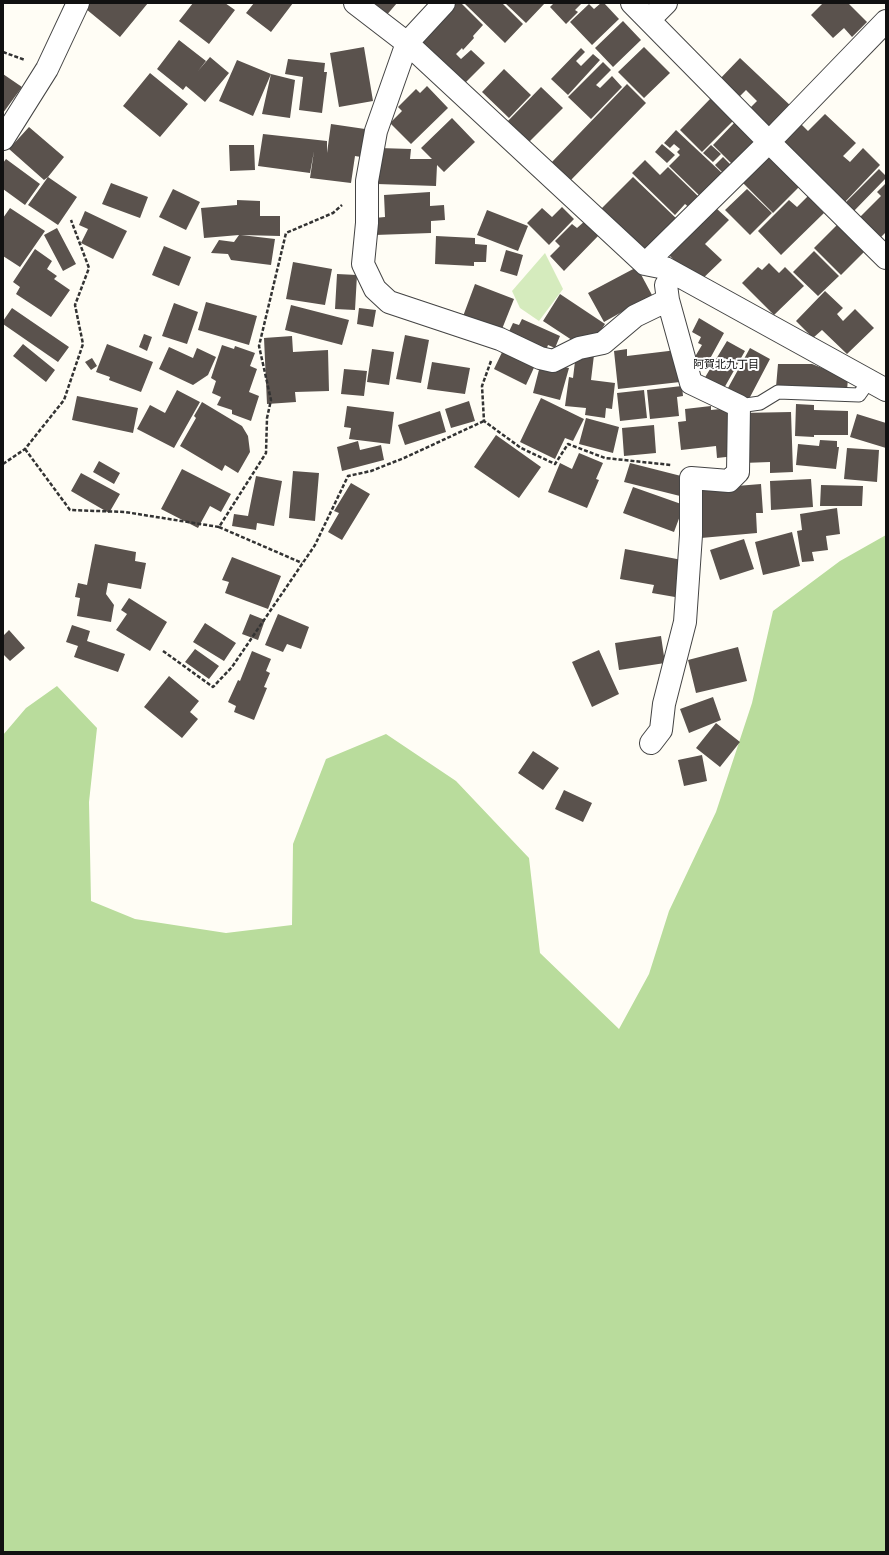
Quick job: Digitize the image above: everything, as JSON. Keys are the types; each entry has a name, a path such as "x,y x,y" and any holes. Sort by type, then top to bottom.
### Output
{"street":[{"path":"3,139 47,69 78,3"},
{"path":"355,3 407,43 655,266 878,385"},
{"path":"444,3 407,43 376,131 367,181 367,223 363,264 375,289 389,302 500,339 540,358 553,361 579,348 603,343 635,316 668,300"},
{"path":"632,3 886,258"},
{"path":"649,20 666,3"},
{"path":"655,266 769,142 886,21"},
{"path":"650,743 661,730 664,704 685,622 691,534 691,478 729,481 738,472 739,406 692,382 668,300 655,266"}],"lane":[{"path":"739,406 760,403 778,392 859,395 878,385"}],"path":[{"path":"220,527 266,453 267,418 271,400 259,346 286,233 333,213 367,181"},
{"path":"3,464 25,449 64,400 83,344 75,305 89,268 71,220"},
{"path":"484,421 482,386 500,339"},
{"path":"484,421 521,448 555,464 568,444 605,458 681,466 691,478"},
{"path":"163,651 213,687 232,667 315,545 348,476 371,471 404,458 484,421"},
{"path":"25,449 70,510 125,512 220,527 302,563"}],"green space":[{"path":"545,253 563,289 539,321 520,308 512,291"},
{"path":"886,535 886,1552 3,1552 3,735 26,708 57,686 97,728 89,802 91,901 135,919 226,933 292,925 293,844 326,759 386,734 456,781 529,858 540,953 619,1029 649,974 669,911 716,812 752,703 773,611 840,561"}],"building":[{"path":"90,3 148,3 120,37 86,9"},
{"path":"193,3 225,3 235,10 209,44 179,21"},
{"path":"254,3 293,3 271,32 246,13"},
{"path":"369,3 397,3 385,17"},
{"path":"453,3 461,3 483,25 463,50 462,48 456,54 461,59 471,50 485,63 463,85 417,41"},
{"path":"464,3 502,3 523,24 505,43"},
{"path":"505,3 545,3 526,23"},
{"path":"554,3 582,3 575,10 578,12 566,24 550,7"},
{"path":"601,3 604,3 619,19 592,45 570,22 589,4 594,9"},
{"path":"823,3 848,3 867,22 852,37 844,28 833,38 811,15"},
{"path":"623,21 641,40 613,67 595,48"},
{"path":"179,40 206,61 198,71 210,57 229,73 205,102 186,86 183,90 157,69"},
{"path":"364,47 373,101 339,107 330,53"},
{"path":"644,47 670,73 644,98 618,72"},
{"path":"581,48 585,52 576,61 581,66 593,54 600,60 568,95 551,79"},
{"path":"740,58 793,108 772,130 749,109 757,101 746,90 736,100 717,82"},
{"path":"288,59 325,63 324,72 327,72 322,113 299,110 303,77 285,74"},
{"path":"237,60 271,74 253,116 219,101"},
{"path":"603,62 611,70 596,85 600,88 612,76 622,87 591,119 568,97"},
{"path":"504,69 531,95 509,118 482,92"},
{"path":"150,73 188,104 160,137 123,106"},
{"path":"3,74 22,87 3,113"},
{"path":"271,74 295,80 290,118 262,114"},
{"path":"627,84 646,103 570,181 551,163"},
{"path":"427,86 448,108 411,144 390,123 402,111 398,107 416,89 420,93"},
{"path":"541,87 563,108 528,143 507,122"},
{"path":"711,98 734,120 702,152 680,130"},
{"path":"825,114 856,143 843,156 850,162 863,148 880,165 844,203 779,143 799,122 808,131"},
{"path":"452,118 475,142 444,172 437,165 436,186 377,184 379,148 411,149 410,159 432,159 421,148"},
{"path":"735,122 754,142 732,164 713,145"},
{"path":"331,124 365,129 361,157 355,156 351,183 310,178 314,151 310,173 258,166 263,134 327,141 327,153"},
{"path":"29,127 64,157 44,180 9,149"},
{"path":"676,130 724,175 702,198 669,166 680,155 677,152 680,149 674,144 670,148 664,143"},
{"path":"662,144 675,155 667,163 655,152"},
{"path":"229,145 254,145 255,170 230,171"},
{"path":"711,145 721,154 713,162 703,153"},
{"path":"769,153 801,185 773,213 741,181"},
{"path":"723,157 732,166 724,174 715,165"},
{"path":"6,159 40,184 25,205 3,189 3,163"},
{"path":"645,160 660,175 668,167 701,199 691,209 685,204 675,215 632,173"},
{"path":"879,169 886,176 886,178 853,212 844,204"},
{"path":"48,177 77,197 58,225 28,205"},
{"path":"633,177 679,221 645,256 599,211"},
{"path":"111,183 148,197 140,218 102,204"},
{"path":"886,183 886,232 880,238 860,217 881,196 877,192"},
{"path":"173,189 200,202 186,230 159,217"},
{"path":"747,189 772,213 750,235 725,210"},
{"path":"430,192 430,206 444,205 445,220 431,221 431,233 375,235 374,218 385,217 384,195"},
{"path":"808,196 824,213 781,255 758,231 789,200 797,207"},
{"path":"237,200 260,201 260,216 280,216 280,236 241,235 275,239 271,265 231,260 228,254 211,253 219,240 234,242 239,235 204,238 201,208 237,205"},
{"path":"562,207 574,219 549,245 527,223 542,208 552,217"},
{"path":"10,208 45,231 20,267 3,256 3,218"},
{"path":"716,208 729,220 705,244 722,260 697,284 669,255"},
{"path":"487,210 528,226 518,251 477,235"},
{"path":"85,211 127,231 113,259 81,243 88,229 79,225"},
{"path":"586,220 600,234 564,271 550,256 560,246 555,241 572,224 577,228"},
{"path":"837,225 864,252 841,275 814,248"},
{"path":"57,228 76,264 63,271 44,235"},
{"path":"436,236 475,238 475,244 487,245 486,262 474,262 474,266 435,264"},
{"path":"164,246 191,257 179,286 152,275"},
{"path":"35,249 52,261 47,269 57,276 54,279 70,290 51,317 16,294 20,287 13,282"},
{"path":"506,250 523,255 517,276 500,271"},
{"path":"814,251 839,276 818,296 793,272"},
{"path":"293,262 332,269 325,305 286,299"},
{"path":"769,263 779,273 785,267 804,286 774,315 742,283 758,267 762,270"},
{"path":"637,267 652,295 604,322 588,293"},
{"path":"337,274 357,275 355,310 335,309"},
{"path":"475,284 514,299 500,334 462,319"},
{"path":"825,291 843,308 837,314 843,321 855,309 874,328 847,354 822,330 813,338 796,321"},
{"path":"560,294 605,324 593,343 581,346 543,321"},
{"path":"206,302 257,316 249,345 198,330"},
{"path":"174,303 198,312 187,344 162,336"},
{"path":"291,305 349,320 342,345 285,330"},
{"path":"12,308 69,347 58,362 3,324 3,321"},
{"path":"359,308 376,310 373,327 357,324"},
{"path":"699,318 724,333 706,366 693,360 702,345 698,343 701,337 692,332"},
{"path":"522,319 560,336 555,348 548,345 545,353 505,340 513,323 519,325"},
{"path":"144,334 152,337 147,351 139,347"},
{"path":"405,335 429,340 421,383 396,379"},
{"path":"292,336 293,352 328,350 329,391 295,392 296,402 267,404 264,338"},
{"path":"727,341 745,351 723,390 704,379"},
{"path":"23,344 55,370 46,382 13,356"},
{"path":"107,344 153,362 141,392 109,380 110,377 96,372"},
{"path":"506,344 538,359 526,385 494,369"},
{"path":"222,345 234,349 235,346 255,353 250,366 257,369 249,392 259,396 251,421 232,414 232,410 217,405 221,397 212,393 216,381 211,378"},
{"path":"169,347 193,358 197,348 216,357 208,375 193,385 159,369"},
{"path":"750,348 770,359 749,399 728,388"},
{"path":"372,349 394,352 389,385 367,382"},
{"path":"627,349 627,356 677,350 680,382 618,389 614,351"},
{"path":"576,353 594,355 591,380 615,383 612,409 606,408 605,418 585,415 586,408 565,406 569,377 573,378"},
{"path":"92,358 97,366 91,370 85,362"},
{"path":"432,362 470,368 465,394 427,389"},
{"path":"541,362 569,368 560,400 533,393"},
{"path":"778,364 812,364 848,378 847,391 776,387"},
{"path":"344,369 367,371 364,396 341,394"},
{"path":"682,386 683,396 677,397 679,416 650,419 647,390"},
{"path":"177,390 200,402 174,448 137,429 150,405 165,413"},
{"path":"644,390 647,418 620,421 617,393"},
{"path":"77,396 138,408 133,433 72,420"},
{"path":"541,398 584,419 573,441 565,438 555,459 520,442"},
{"path":"469,401 475,421 451,428 445,409"},
{"path":"202,402 242,426 248,436 250,452 238,473 225,465 222,471 180,446 196,418 194,416"},
{"path":"796,404 814,405 814,410 848,411 848,435 814,435 814,437 795,436"},
{"path":"347,406 394,412 390,444 349,439 351,428 344,427"},
{"path":"711,406 711,410 730,408 735,456 717,458 716,446 681,450 678,422 686,421 685,409"},
{"path":"440,411 446,432 405,445 398,425"},
{"path":"791,412 793,472 770,473 770,462 743,463 741,413"},
{"path":"857,414 886,423 886,448 850,437"},
{"path":"586,418 619,427 613,453 579,444"},
{"path":"654,425 656,453 624,456 622,428"},
{"path":"496,435 541,467 519,498 474,467"},
{"path":"820,440 837,441 837,447 839,447 836,469 796,465 798,444 819,446"},
{"path":"358,441 360,450 381,445 384,460 342,471 337,447"},
{"path":"847,448 879,450 877,482 844,479"},
{"path":"579,453 603,463 596,479 599,480 587,508 548,492 560,463 572,469"},
{"path":"99,461 120,473 114,484 93,472"},
{"path":"630,463 689,478 684,497 624,482"},
{"path":"182,469 231,494 221,512 210,506 198,528 161,509"},
{"path":"293,471 319,473 315,521 289,518"},
{"path":"81,473 120,494 109,513 71,491"},
{"path":"256,476 282,481 274,526 257,523 256,530 232,526 234,514 248,516"},
{"path":"811,479 813,507 771,510 770,481"},
{"path":"351,483 370,494 342,540 328,532 339,513 334,511"},
{"path":"697,484 712,488 761,484 763,513 756,513 757,533 701,538"},
{"path":"821,485 863,486 862,506 820,506"},
{"path":"633,487 684,505 674,532 623,513"},
{"path":"837,508 840,534 826,536 828,550 812,552 814,561 802,562 797,531 802,530 800,514"},
{"path":"792,532 800,566 763,575 755,542"},
{"path":"744,539 754,569 720,580 710,550"},
{"path":"95,544 136,552 135,561 146,563 141,589 108,583 106,594 114,605 111,622 77,616 80,598 75,597 78,583 87,585"},
{"path":"625,549 682,560 675,597 652,593 654,585 620,579"},
{"path":"232,557 281,576 268,609 225,593 229,582 222,580"},
{"path":"129,598 167,622 150,651 116,630 127,614 121,610"},
{"path":"250,614 265,620 258,640 242,634"},
{"path":"278,614 309,627 301,649 287,644 283,652 265,645"},
{"path":"205,623 236,643 224,661 193,642"},
{"path":"72,625 90,631 87,641 125,654 118,672 74,657 78,646 66,642"},
{"path":"9,630 25,648 10,661 3,654 3,636"},
{"path":"661,636 665,663 619,670 615,643"},
{"path":"738,647 747,681 696,693 688,660"},
{"path":"195,649 219,666 209,679 185,662"},
{"path":"599,650 619,694 592,707 572,662"},
{"path":"252,651 271,659 266,671 270,673 264,687 267,688 254,720 234,712 236,706 228,702 238,680 240,681"},
{"path":"169,676 199,701 190,712 198,719 182,738 144,707"},
{"path":"713,697 721,720 689,733 680,709"},
{"path":"716,723 740,742 720,767 696,748"},
{"path":"533,751 559,768 543,790 518,773"},
{"path":"702,755 707,781 684,786 678,760"},
{"path":"564,790 592,803 583,822 555,809"}],"district":[{"name":"阿賀北九丁目","path":"726,365"}]}
